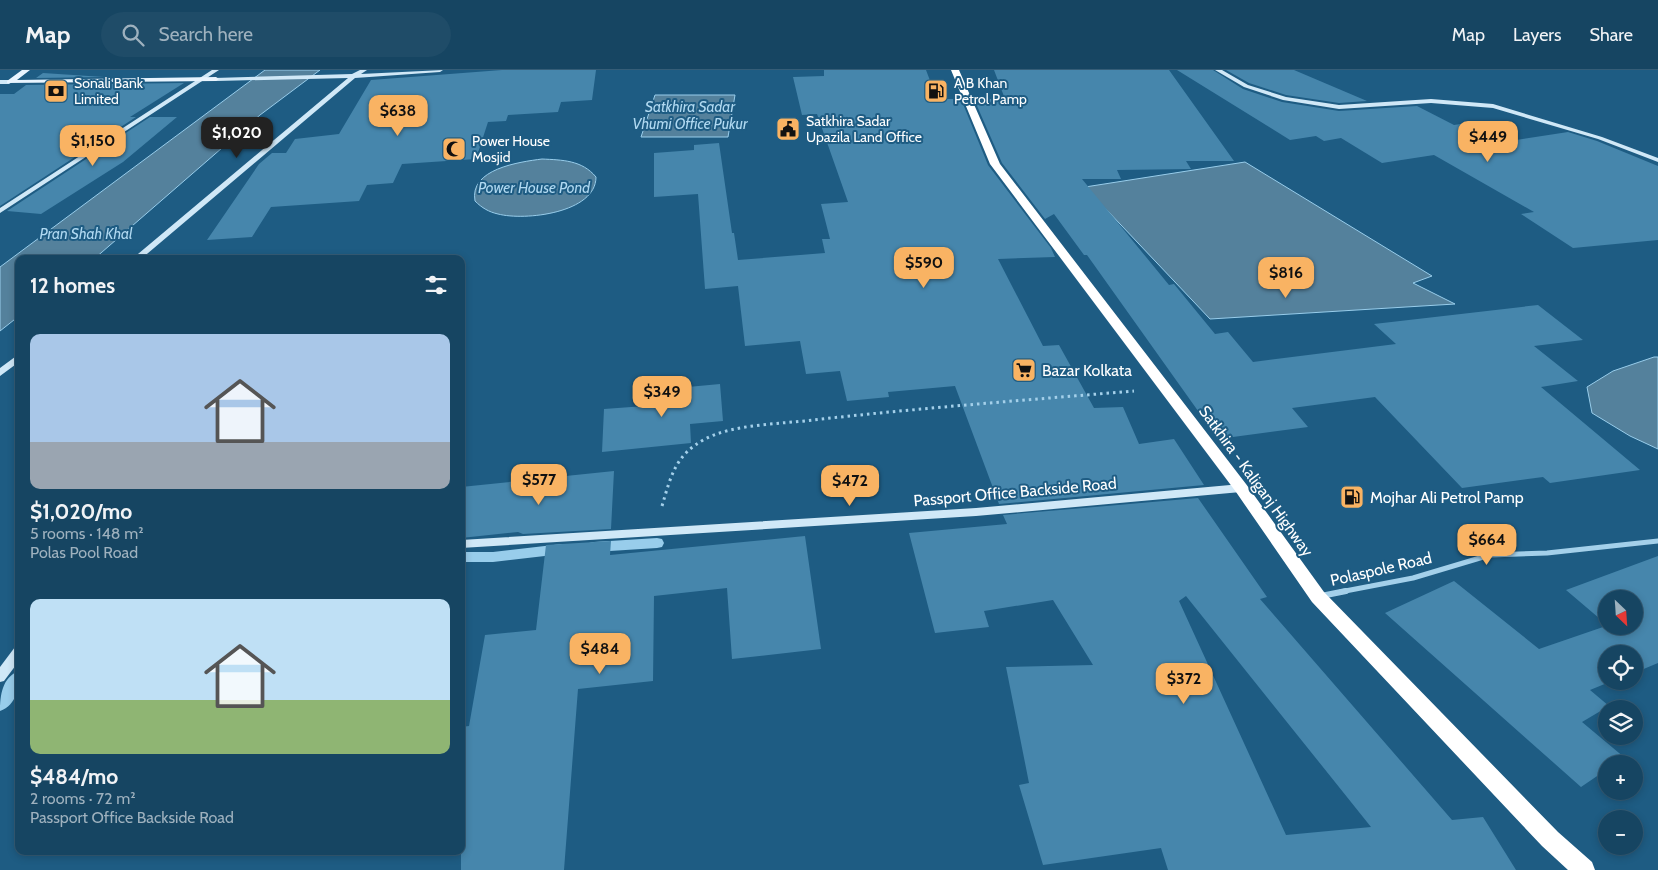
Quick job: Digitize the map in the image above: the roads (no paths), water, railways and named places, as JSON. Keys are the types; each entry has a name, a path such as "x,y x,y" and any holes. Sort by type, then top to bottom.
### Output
{"highway":[{"name":"Satkhira - Kaliganj Highway","path":"955,70 995,164 1241,488 1318,597 1550,839 1584,870"}],"main road":[{"path":"9,82 27,70"},
{"path":"9,82 216,79"}],"street":[{"path":"0,211 216,70"},
{"path":"141,255 353,76 364,70"},
{"path":"216,79 353,76 440,70"},
{"path":"1218,70 1246,86 1285,99 1338,107 1431,101 1493,106 1600,138 1658,160"},
{"path":"0,82 9,82"},
{"path":"0,373 15,360"},
{"name":"Passport Office Backside Road","path":"465,544 976,512 1241,488"},
{"name":"Polaspole Road","path":"1318,597 1413,578 1490,555 1547,553 1658,541"},
{"path":"0,677 15,656"}],"water":[{"name":"Pran Shah Khal","path":"265,70 320,70 260,115 99,255 16,255"},
{"name":"Satkhira Sadar Vhumi Office Pukur","path":"655,95 735,95 728,137 641,137"},
{"name":"Power House Pond","path":"542,159 571,162 584,167 596,177 593,189 584,199 572,206 557,212 541,215 510,216 498,214 480,206 475,201 475,190 487,174 509,165"},
{"path":"1245,162 1432,276 1413,283 1455,304 1210,319 1085,187"},
{"name":"Pran Shah Khal","path":"15,256 15,319 0,331 0,267"},
{"path":"1658,357 1658,449 1630,436 1592,413 1587,387 1613,371"}],"waterway":[{"path":"594,547 657,543"},
{"path":"465,557 493,557 562,549"},
{"path":"0,704 15,683"}],"place":[{"name":"Sonali Bank Limited","path":"56,91"},
{"name":"A B Khan Petrol Pamp","path":"936,91"},
{"name":"Satkhira Sadar Upazila Land Office","path":"788,129"},
{"name":"Power House Mosjid","path":"454,149"},
{"name":"Bazar Kolkata","path":"1024,370"},
{"name":"Mojhar Ali Petrol Pamp","path":"1352,497"}]}
